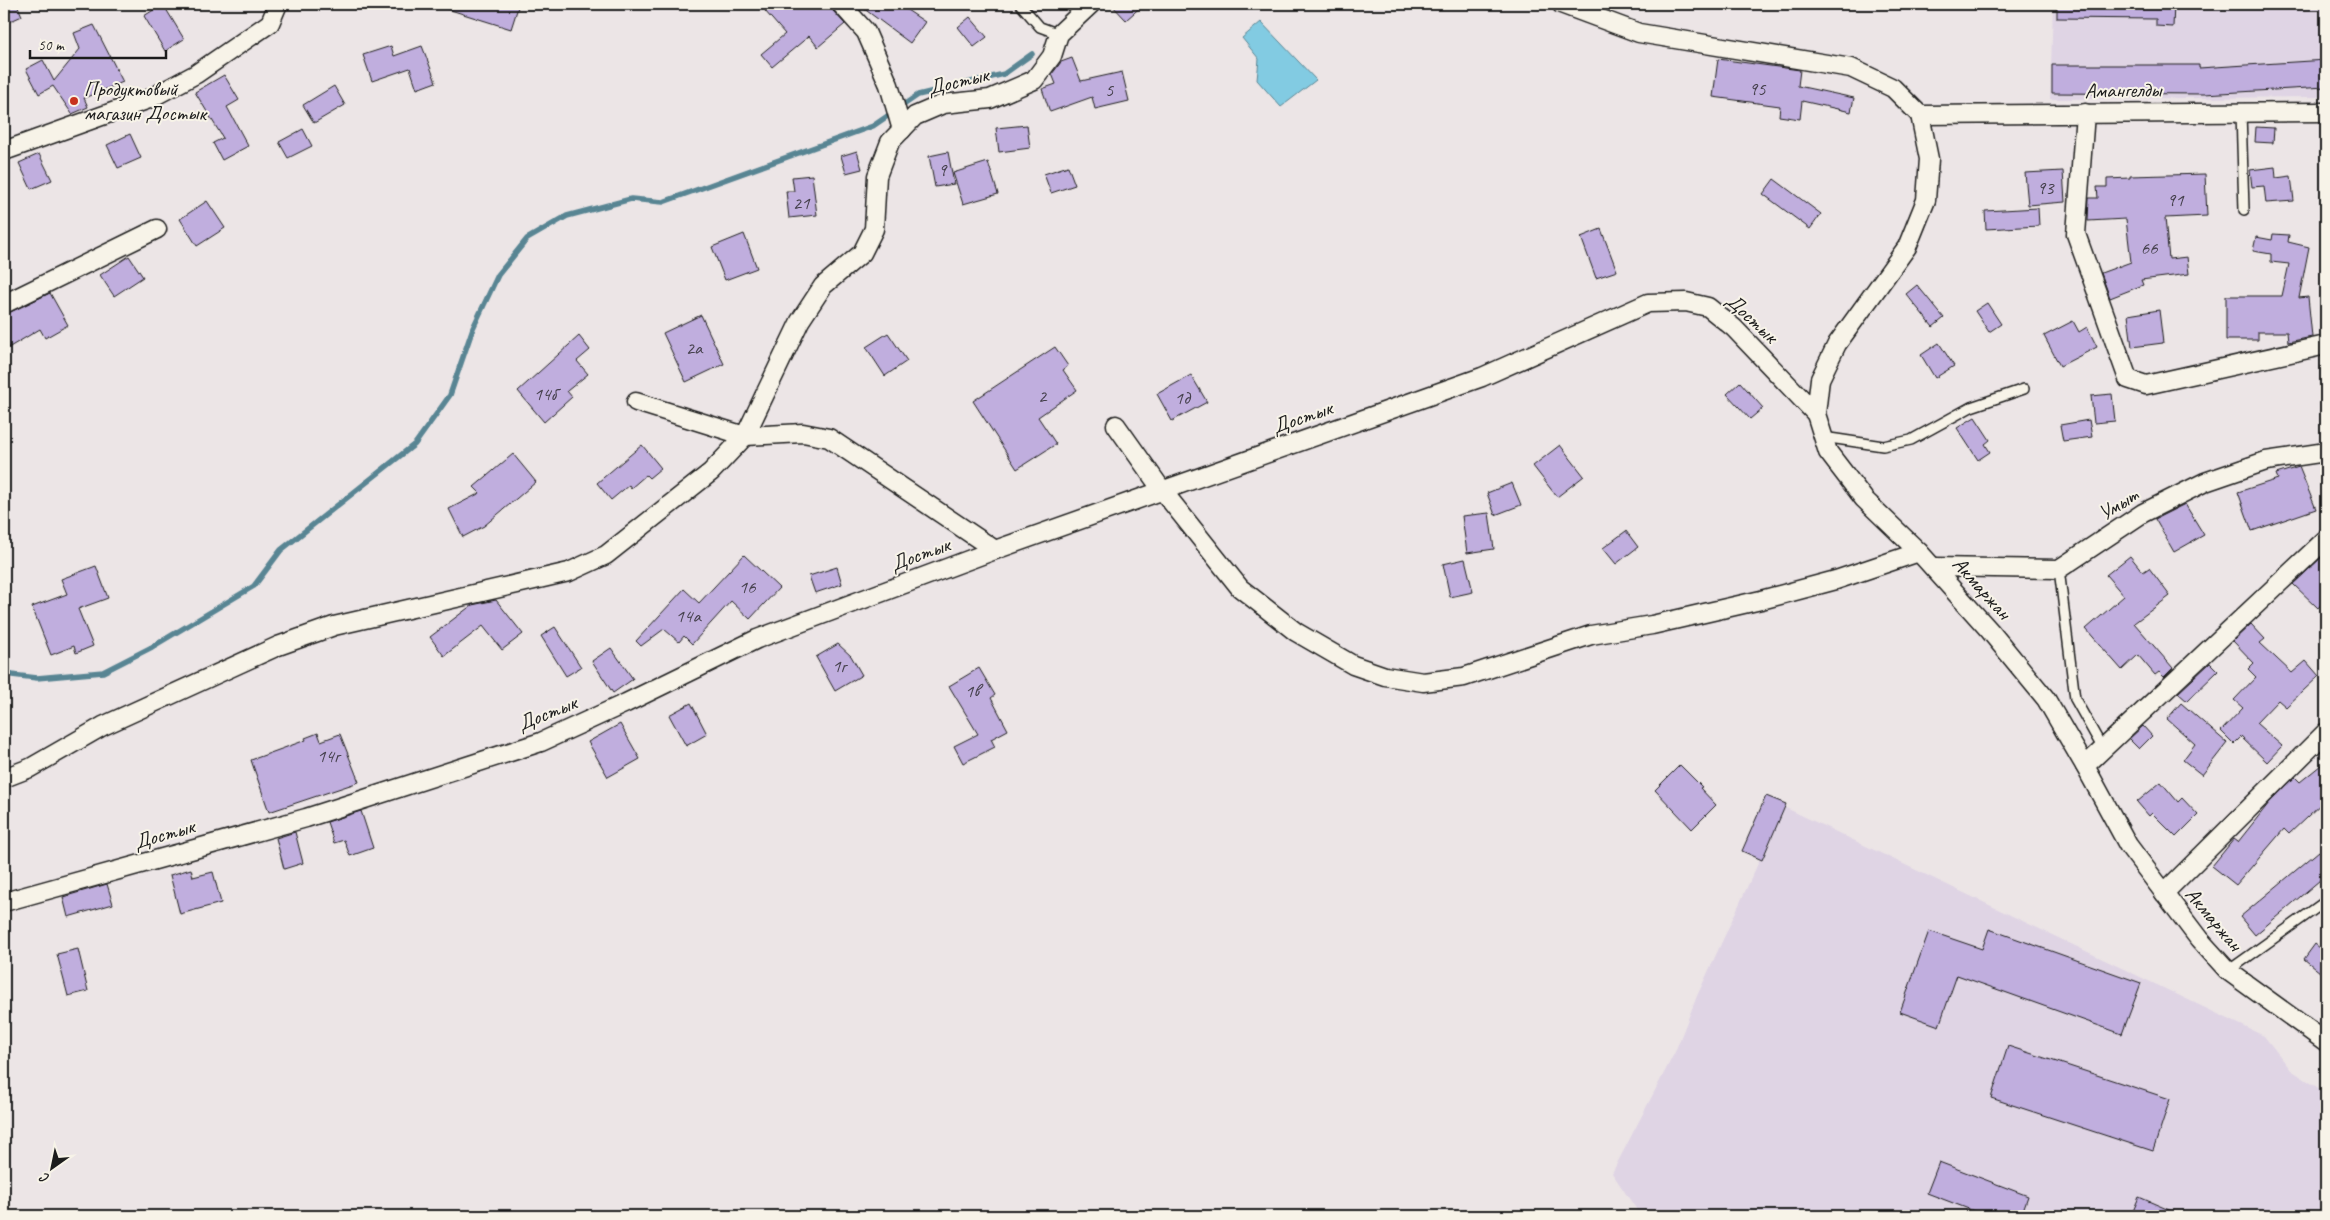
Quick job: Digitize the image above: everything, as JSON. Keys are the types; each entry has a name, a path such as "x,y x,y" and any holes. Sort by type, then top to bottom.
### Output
{"street":[{"path":"4,151 149,99 189,78 270,23 278,4"},
{"path":"841,4 866,32 889,85 902,130"},
{"name":"Достык","path":"4,778 30,768 102,726 278,646 334,626 568,572 606,555 711,472 745,436 800,321 823,286 862,253 874,229 877,176 890,142 914,116 943,104 990,99 1034,80 1052,56 1059,34 1091,4"},
{"path":"1561,4 1639,32 1850,68 1893,88 1920,115"},
{"name":"Амангелды","path":"1920,115 2326,112"},
{"path":"2085,113 2076,234 2128,379 2146,385 2326,345"},
{"name":"Акмаржан","path":"1920,115 1929,159 1926,200 1907,247 1837,344 1820,379 1816,414 1828,452 1864,499 1933,567 1990,631 2046,699 2128,845 2199,939 2228,971 2326,1042"},
{"path":"4,304 157,228"},
{"name":"Достык","path":"4,902 306,818 541,742 757,639 995,550 1482,377 1648,303 1686,302 1708,307 1734,328 1816,414"},
{"path":"636,402 745,436 804,433 829,438 995,550"},
{"path":"1116,425 1162,490 1240,588 1296,632 1353,665 1385,676 1423,682 1464,677 1591,635 1652,625 1836,580 1919,552"},
{"name":"Умыт","path":"2060,569 2143,513 2205,482 2266,461 2326,452"},
{"path":"2085,766 2326,539"},
{"path":"1933,567 2060,569"},
{"path":"2164,893 2326,732"}],"lane":[{"path":"1020,4 1040,27 1059,34"},
{"path":"2241,112 2244,210"},
{"path":"1823,437 1883,446 1911,440 1971,407 2024,389"},
{"path":"2060,569 2075,699 2103,749"},
{"path":"2228,971 2326,901"}],"shaded area":[{"path":"2053,4 2326,4 2326,97 2050,99"},
{"path":"1784,807 2264,1036 2291,1070 2326,1093 2326,1216 1641,1216 1612,1173 1675,1052 1697,996"}],"water":[{"path":"1261,22 1316,80 1281,107 1257,80 1259,59 1242,38"}],"building":[{"path":"4,4 17,4 22,16 4,24"},
{"path":"163,4 184,39 165,51 144,16"},
{"path":"441,4 519,4 511,29 441,7"},
{"path":"773,4 831,4 833,11 845,24 818,47 809,36 772,67 761,54 785,34 765,11"},
{"path":"855,4 898,4 925,22 910,43"},
{"path":"1111,4 1144,4 1126,20"},
{"path":"2057,4 2174,4 2173,27 2156,26 2156,19 2057,18"},
{"path":"970,17 987,37 974,47 958,27"},
{"path":"94,25 123,82 84,98 88,107 72,114 53,86 39,94 26,69 43,60 54,81 80,49 74,33"},
{"path":"391,46 394,56 422,46 436,82 417,89 410,68 372,81 363,55"},
{"path":"1072,58 1081,81 1122,72 1129,101 1095,109 1092,97 1050,112 1042,89 1056,84 1052,74 1061,62"},
{"path":"1718,59 1800,70 1798,86 1854,98 1851,112 1802,101 1800,119 1779,116 1780,106 1713,97"},
{"path":"2326,60 2326,87 2204,94 2052,93 2052,65 2199,65 2199,68"},
{"path":"224,75 239,100 227,107 248,146 222,160 213,143 223,138 195,92"},
{"path":"334,86 345,105 314,123 303,105"},
{"path":"1027,125 1030,148 999,152 996,128"},
{"path":"2256,127 2274,128 2273,143 2255,142"},
{"path":"303,129 312,146 288,158 279,142"},
{"path":"130,134 141,158 118,168 107,145"},
{"path":"857,151 862,169 846,173 841,156"},
{"path":"948,152 954,184 935,187 929,156"},
{"path":"39,154 52,180 31,189 19,163"},
{"path":"988,162 998,194 963,204 953,173"},
{"path":"1068,166 1075,185 1051,193 1044,174"},
{"path":"2275,167 2276,178 2291,176 2294,201 2266,203 2264,186 2252,187 2250,170"},
{"path":"2063,171 2065,202 2028,205 2025,173"},
{"path":"2205,174 2207,216 2165,218 2169,259 2187,257 2189,274 2141,280 2143,285 2110,298 2101,273 2131,262 2126,219 2088,221 2089,198 2098,198 2097,187 2107,187 2107,179 2130,178 2130,176"},
{"path":"812,175 817,215 789,218 786,191 794,191 792,177"},
{"path":"1774,179 1821,214 1810,229 1763,194"},
{"path":"207,201 225,228 197,246 180,219"},
{"path":"2038,208 2039,226 1986,229 1985,211"},
{"path":"1601,229 1617,271 1596,278 1581,237"},
{"path":"744,234 757,268 725,280 712,247"},
{"path":"2273,234 2289,235 2288,242 2309,247 2299,298 2308,297 2312,337 2288,342 2287,332 2258,332 2258,340 2226,340 2226,296 2282,296 2289,264 2271,262 2271,254 2253,251 2256,237 2272,240"},
{"path":"129,256 143,277 114,296 100,275"},
{"path":"1917,285 1944,318 1933,327 1906,294"},
{"path":"50,293 68,325 45,338 40,329 8,348 4,340 4,315"},
{"path":"1987,303 2001,324 1989,332 1975,311"},
{"path":"2159,310 2163,343 2132,347 2128,315"},
{"path":"701,315 724,364 686,382 663,333"},
{"path":"2073,321 2079,332 2087,327 2097,347 2060,366 2044,336"},
{"path":"888,333 907,361 885,376 866,347"},
{"path":"579,336 590,350 577,361 588,374 567,391 572,397 544,422 518,391"},
{"path":"1939,343 1954,366 1935,378 1921,355"},
{"path":"1055,347 1068,366 1063,370 1077,390 1038,417 1056,444 1017,469 973,401"},
{"path":"1191,375 1207,402 1172,421 1157,394"},
{"path":"1740,382 1763,408 1750,419 1727,394"},
{"path":"2112,394 2115,421 2094,423 2091,396"},
{"path":"1975,417 1990,440 1985,444 1990,452 1978,460 1957,428"},
{"path":"2089,420 2092,437 2063,441 2060,425"},
{"path":"642,445 661,468 649,478 646,475 631,488 629,485 611,500 597,483"},
{"path":"1560,445 1584,476 1557,497 1533,466"},
{"path":"513,454 536,482 484,526 463,537 449,509 480,493 474,487"},
{"path":"2299,467 2316,509 2252,531 2238,492 2278,479 2276,474"},
{"path":"1512,483 1521,505 1495,515 1487,493"},
{"path":"2185,504 2204,535 2174,552 2155,519"},
{"path":"1489,513 1494,549 1467,553 1462,516"},
{"path":"1626,531 1638,547 1616,564 1603,548"},
{"path":"2326,553 2326,599 2318,608 2293,584"},
{"path":"744,555 779,588 750,619 731,601 692,644 684,636 679,642 664,629 641,646 636,641 684,589 699,603"},
{"path":"2130,556 2143,572 2149,568 2170,596 2134,623 2173,668 2164,677 2159,672 2155,675 2138,655 2122,670 2086,629 2124,596 2106,575"},
{"path":"1465,559 1473,592 1450,597 1443,564"},
{"path":"96,566 108,598 78,609 93,646 76,653 74,646 51,655 32,607 67,594 61,579"},
{"path":"837,567 842,584 815,593 809,576"},
{"path":"496,600 523,634 502,650 483,626 444,656 430,637 472,605"},
{"path":"2251,624 2265,639 2260,643 2292,673 2306,661 2319,676 2286,707 2278,700 2256,723 2282,746 2267,762 2241,737 2234,744 2221,731 2243,708 2234,700 2256,677 2248,669 2254,663 2233,641"},
{"path":"555,627 581,667 566,676 541,636"},
{"path":"838,644 851,656 862,675 835,691 816,657"},
{"path":"611,648 633,679 613,693 592,661"},
{"path":"2210,663 2218,671 2187,701 2178,693"},
{"path":"979,668 995,695 991,698 1008,730 991,739 995,747 963,763 954,746 978,734 949,686"},
{"path":"691,703 707,734 686,746 669,715"},
{"path":"2181,703 2227,743 2202,775 2183,760 2195,744 2167,719"},
{"path":"620,724 640,759 608,777 588,742"},
{"path":"2143,726 2152,736 2139,749 2129,739"},
{"path":"318,733 321,741 340,734 359,782 269,812 251,760 306,740 305,738"},
{"path":"2326,761 2326,799 2289,834 2284,829 2236,885 2212,866 2234,839 2238,842 2269,803 2295,777 2300,782"},
{"path":"1680,765 1702,787 1700,788 1716,805 1692,829 1655,790"},
{"path":"2161,782 2178,802 2182,798 2198,815 2176,837 2152,813 2149,816 2137,802"},
{"path":"1766,796 1786,804 1762,860 1742,851"},
{"path":"361,811 373,848 350,856 344,840 334,843 327,822"},
{"path":"295,832 303,863 284,869 276,838"},
{"path":"2319,851 2326,859 2326,875 2255,935 2240,917"},
{"path":"191,869 193,877 213,872 221,903 180,914 170,875"},
{"path":"107,884 113,904 68,917 63,897"},
{"path":"1989,929 2141,983 2122,1034 1957,975 1939,1026 1900,1012 1929,931 1982,949"},
{"path":"2315,944 2326,953 2326,977 2304,959"},
{"path":"78,949 88,991 68,996 57,954"},
{"path":"2008,1046 2170,1099 2153,1151 1991,1098"},
{"path":"1939,1162 2028,1196 2021,1216 1987,1216 1927,1193"},
{"path":"2139,1197 2183,1216 2131,1216"}],"waterway":[{"path":"4,668 12,675 37,678 103,672 152,647 254,586 281,550 415,444 450,395 473,328 498,275 527,239 567,216 631,199 663,202 873,126 918,95 1004,74 1032,54"}],"place":[{"name":"Продуктовый магазин Достык","path":"74,101"}]}
